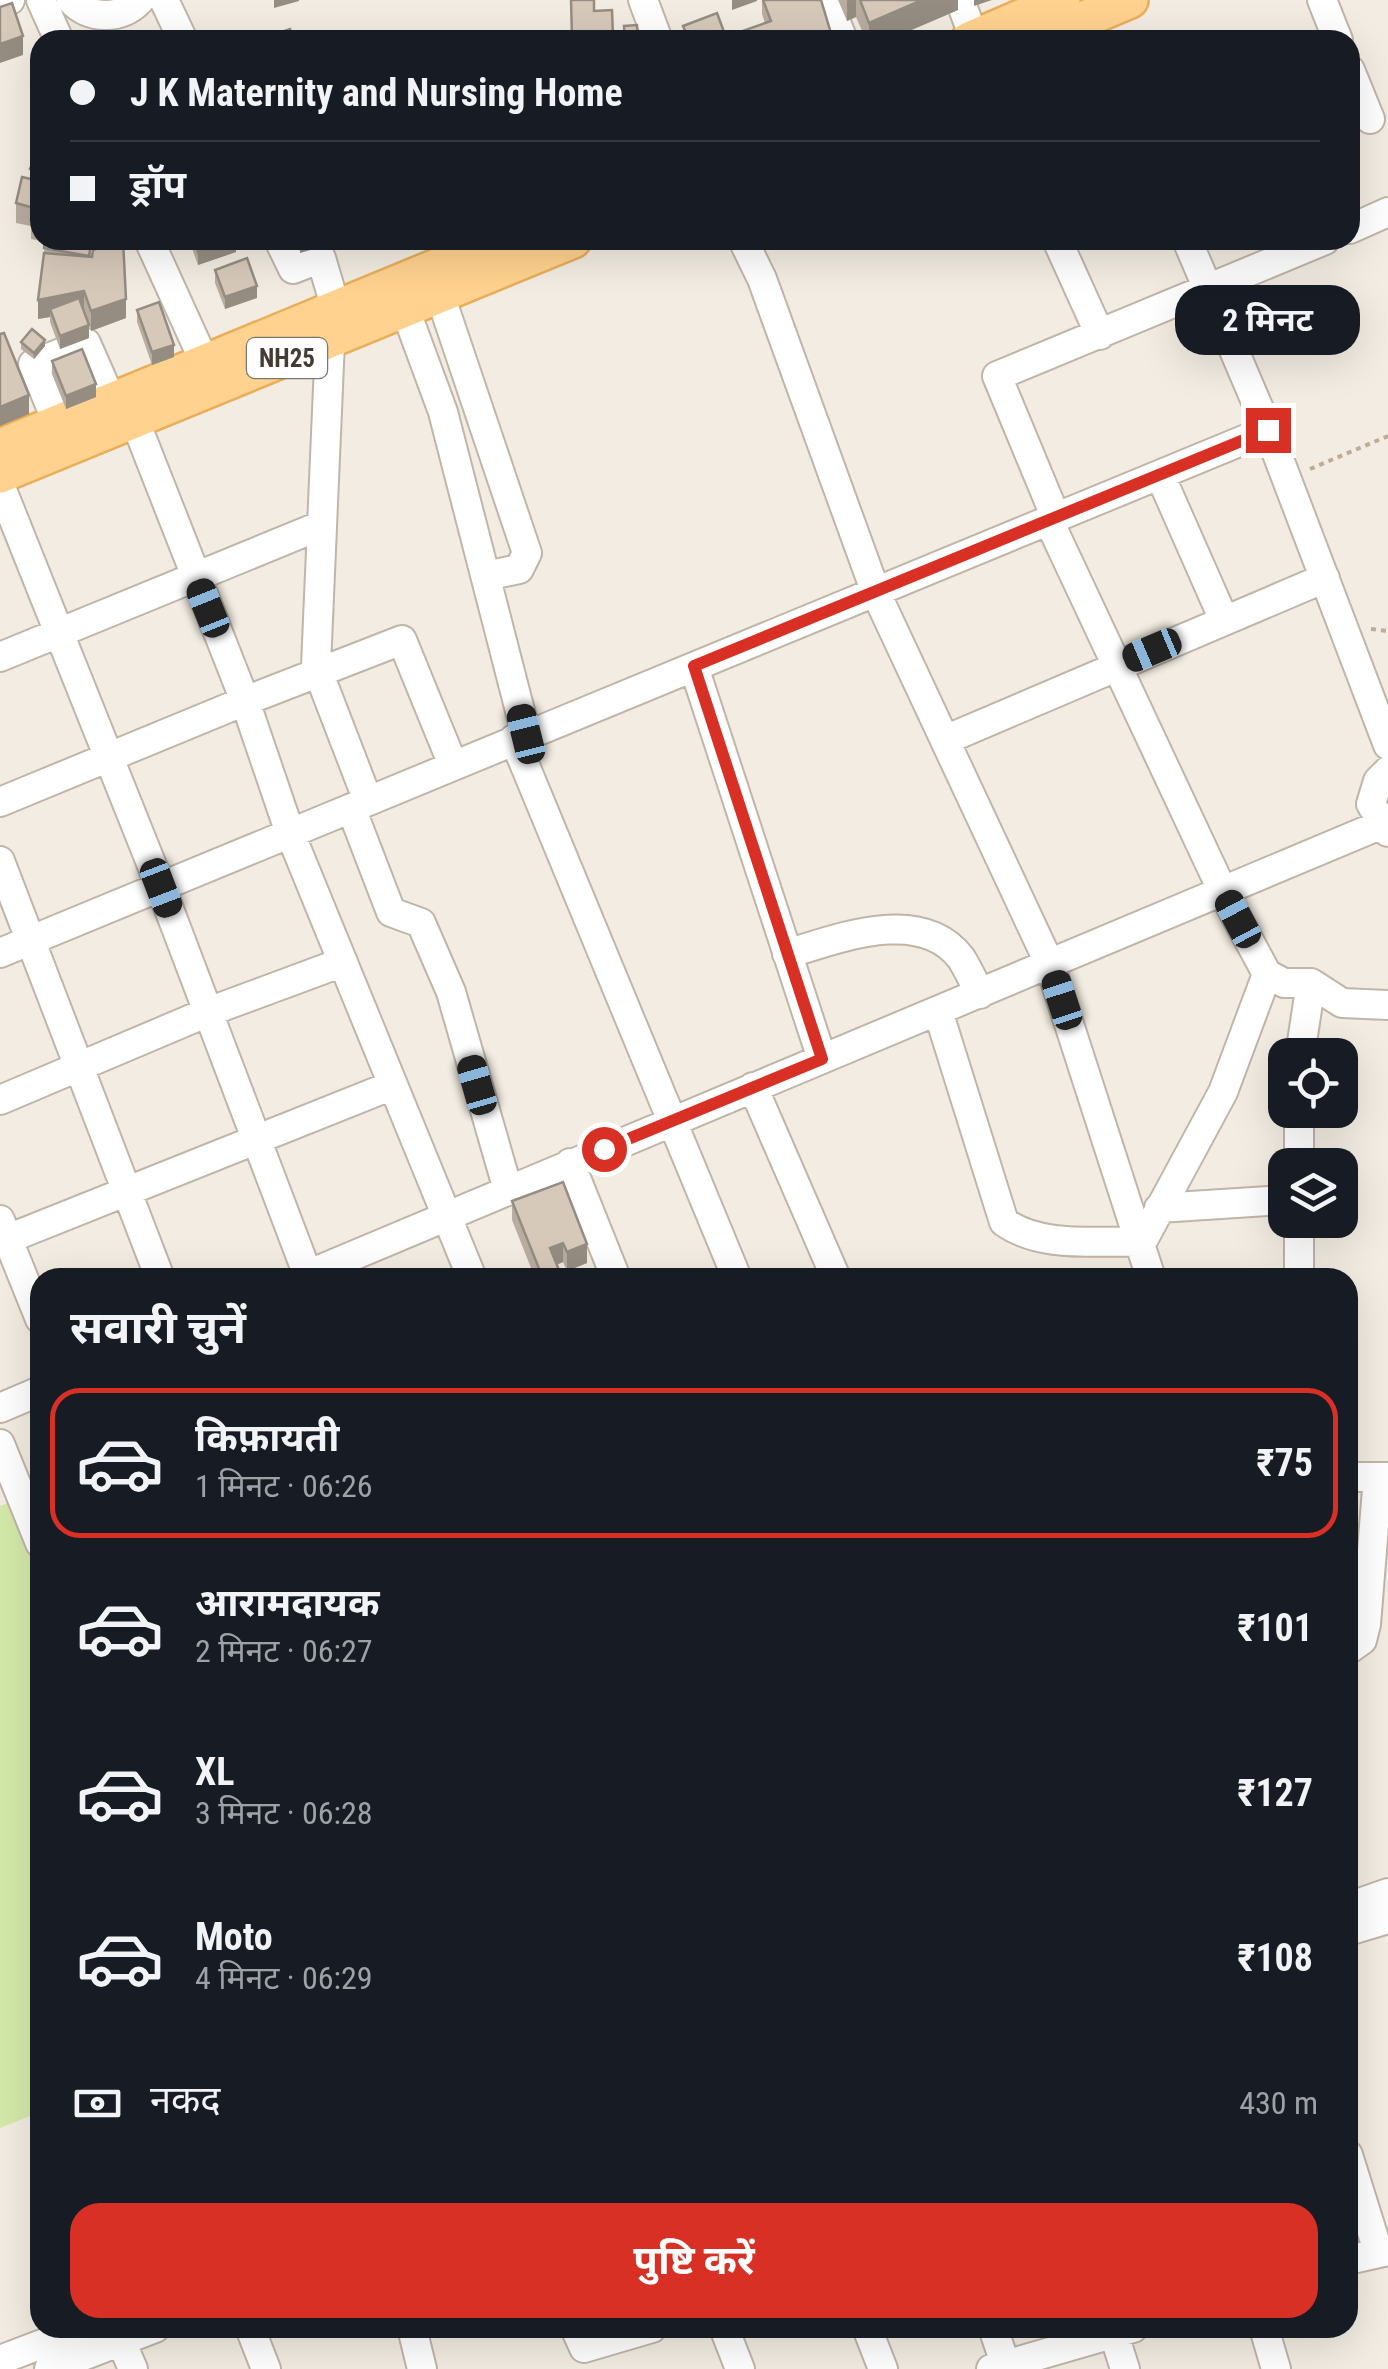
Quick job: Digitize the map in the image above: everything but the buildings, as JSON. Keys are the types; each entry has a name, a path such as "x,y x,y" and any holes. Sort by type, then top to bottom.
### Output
{"main road":[{"path":"1058,30 1130,0"},
{"path":"1022,30 1084,19"},
{"name":"NH25","path":"0,447 57,422 123,410 333,325 482,250"},
{"name":"NH25","path":"0,476 205,363 333,325 405,310 548,250"}],"street":[{"path":"0,4 10,0"},
{"path":"41,0 54,30"},
{"path":"70,0 99,16 117,15 140,0"},
{"path":"164,0 178,30"},
{"path":"642,0 654,30"},
{"path":"827,0 839,30"},
{"path":"960,0 969,30"},
{"path":"1322,0 1334,30"},
{"path":"1360,94 1370,119"},
{"path":"1360,225 1388,212"},
{"path":"154,250 205,363"},
{"path":"285,250 293,268 321,258 333,325 318,670 391,912 421,923 441,965 508,1190"},
{"path":"748,250 762,279 876,594 1050,965 1148,1268"},
{"path":"1062,250 1100,335"},
{"path":"1191,250 1268,430 1388,745"},
{"path":"1302,250 996,376 1052,520 1116,665 1223,892 1268,974 1284,983 1310,983 1342,1004 1388,1006"},
{"path":"440,295 528,552 519,569 486,576"},
{"path":"405,310 443,412 486,576 520,737 732,1268"},
{"path":"57,422 33,364 86,342 123,410 196,577 246,701 290,834 468,1268"},
{"path":"0,953 1268,430"},
{"path":"1160,475 1224,620"},
{"path":"0,485 161,888 302,1268"},
{"path":"0,658 322,525"},
{"path":"944,740 1324,578"},
{"path":"0,802 318,670 402,640 453,765"},
{"path":"694,666 822,1059"},
{"path":"324,1268 672,1119 1384,829 1371,804 1372,792 1388,771"},
{"path":"0,861 156,1268"},
{"path":"788,954 856,933 915,933 946,945 960,957 980,994"},
{"path":"0,1100 208,1012 343,962"},
{"path":"1142,1242 1223,1092 1268,974"},
{"path":"1302,1038 1310,983"},
{"path":"938,1011 1004,1222 1040,1237 1142,1242"},
{"path":"30,1297 2,1234 127,1190 393,1084"},
{"path":"753,1087 832,1268"},
{"path":"570,1164 612,1268"},
{"path":"1158,1208 1268,1201"},
{"path":"1299,1238 1299,1268"},
{"path":"0,1408 30,1395"},
{"path":"0,1444 12,1507 30,1530"},
{"path":"1358,1643 1380,1571 1383,1477"},
{"path":"1358,1904 1388,1893"},
{"path":"1358,1928 1388,1918"},
{"path":"1358,2182 1383,2251 1358,2257"},
{"path":"0,2360 58,2338"},
{"path":"49,2369 129,2338"},
{"path":"254,2338 266,2369"},
{"path":"414,2338 422,2369"},
{"path":"580,2338 584,2348 618,2338"},
{"path":"728,2338 740,2369"},
{"path":"871,2338 883,2369"},
{"path":"995,2338 1001,2367 1094,2338"},
{"path":"1121,2338 1125,2369"},
{"path":"1267,2338 1276,2369"},
{"path":"121,2341 133,2369"}],"path":[{"path":"1286,478 1388,436"}],"green space":[{"path":"11,1502 30,1549 30,2116 0,2128 0,1506"}],"route":[{"path":"604,1149 822,1059 694,666 1268,430"}]}
